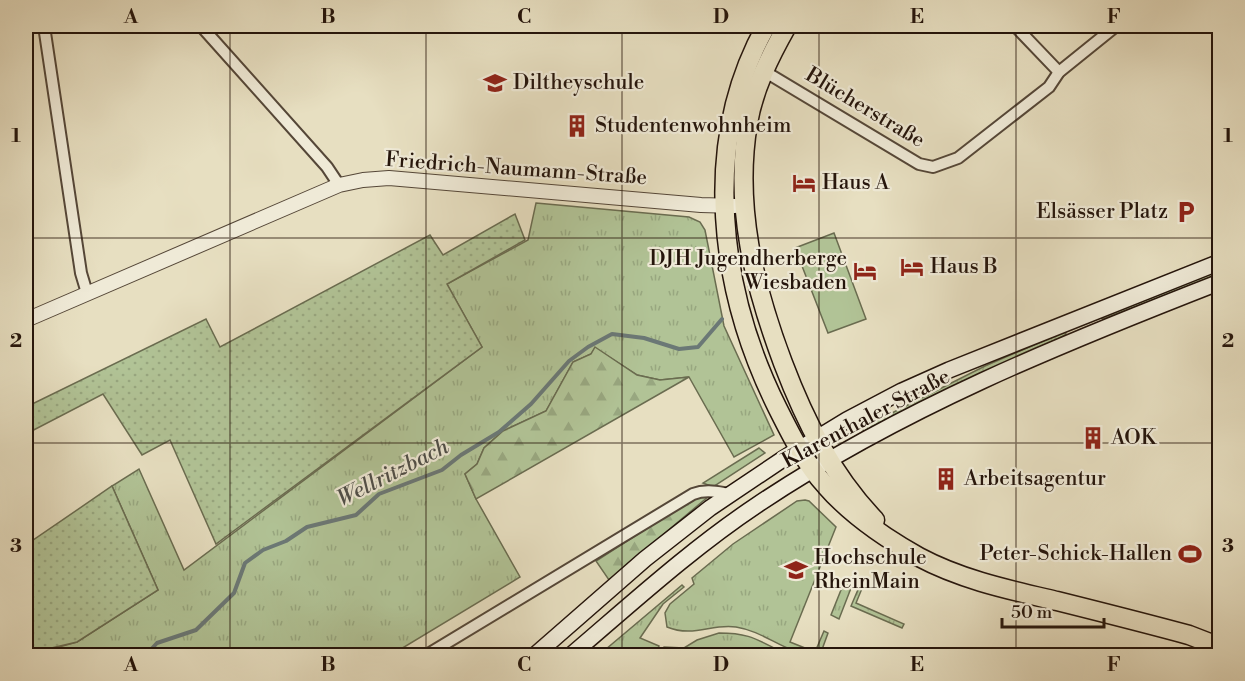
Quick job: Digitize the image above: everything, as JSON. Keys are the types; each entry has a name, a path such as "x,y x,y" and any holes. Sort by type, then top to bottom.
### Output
{"main road":[{"path":"766,26 746,67 730,122 725,167 728,247 742,318 769,392 798,449 812,470 850,511 902,546 939,567 979,582 1189,635 1220,647"},
{"path":"787,26 764,71 748,121 744,167 744,206 756,282 770,329 816,438 864,508 902,546"},
{"name":"Klarenthaler Straße","path":"534,656 645,559 730,494 816,438 874,405 949,370 1220,262"},
{"name":"Klarenthaler Straße","path":"570,656 726,526 829,460 898,423 1011,368 1220,282"},
{"path":"1189,635 1220,638"}],"street":[{"path":"44,26 81,273 87,293"},
{"path":"201,26 327,167 339,185"},
{"path":"1015,26 1059,72"},
{"name":"Blücherstraße","path":"764,71 919,164 933,167 958,158 1048,87 1059,72 1116,26"},
{"name":"Friedrich-Naumann-Straße","path":"26,320 339,185 363,180 389,178 744,206"},
{"path":"425,656 693,494 712,491 730,494"}],"green space":[{"path":"536,203 689,217 700,222 705,230 724,326 774,435 734,457 689,377 660,380 637,375 595,348 591,354 573,362 546,411 503,431 484,448 477,464 465,474 476,499 520,577 391,655 26,656 77,642 158,590 112,486 139,469 184,570 482,347 447,284 528,240"},
{"path":"515,214 525,240 447,284 482,347 216,544 170,440 142,455 103,394 26,434 26,407 206,319 220,347 430,235 443,255"},
{"path":"834,233 866,319 828,333 795,248"},
{"path":"1219,268 1219,275 1103,319 1098,317"},
{"path":"1064,332 1065,335 1051,343 865,433 862,428 985,366"},
{"path":"595,347 637,375 660,380 689,377 476,499 465,474 477,464 484,448 503,431 546,411 573,362 591,354"},
{"path":"759,448 765,453 713,487 703,483"},
{"path":"112,486 158,590 77,642 26,654 26,545"},
{"path":"697,496 709,496 609,580 596,561"},
{"path":"797,501 809,501 836,527 790,642 815,652 824,631 828,633 820,655 797,652 758,634 736,627 686,631 667,627 665,613 670,604 694,584 692,578 733,544"},
{"path":"845,580 853,583 839,619 831,615"},
{"path":"682,585 684,587 663,604 640,638 659,646 657,655 599,655"},
{"path":"860,585 863,586 856,603 904,624 902,628 851,606"},
{"path":"719,633 749,637 789,655 660,655 664,647 684,648 697,640"}],"waterway":[{"name":"Wellritzbach","path":"145,656 157,643 196,630 234,593 245,563 263,550 286,541 307,527 356,515 379,494 442,470 461,455 499,432 531,404 569,361 588,347 612,334 644,338 679,349 698,347 722,319"}],"place":[{"name":"Diltheyschule","path":"495,83"},
{"name":"Studentenwohnheim","path":"577,126"},
{"name":"Haus A","path":"804,183"},
{"name":"Elsässer Platz","path":"1186,212"},
{"name":"Haus B","path":"912,267"},
{"name":"DJH Jugendherberge Wiesbaden","path":"865,271"},
{"name":"AOK","path":"1093,438"},
{"name":"Arbeitsagentur","path":"946,479"},
{"name":"Peter-Schick-Hallen","path":"1190,554"},
{"name":"Hochschule RheinMain","path":"796,570"}]}
